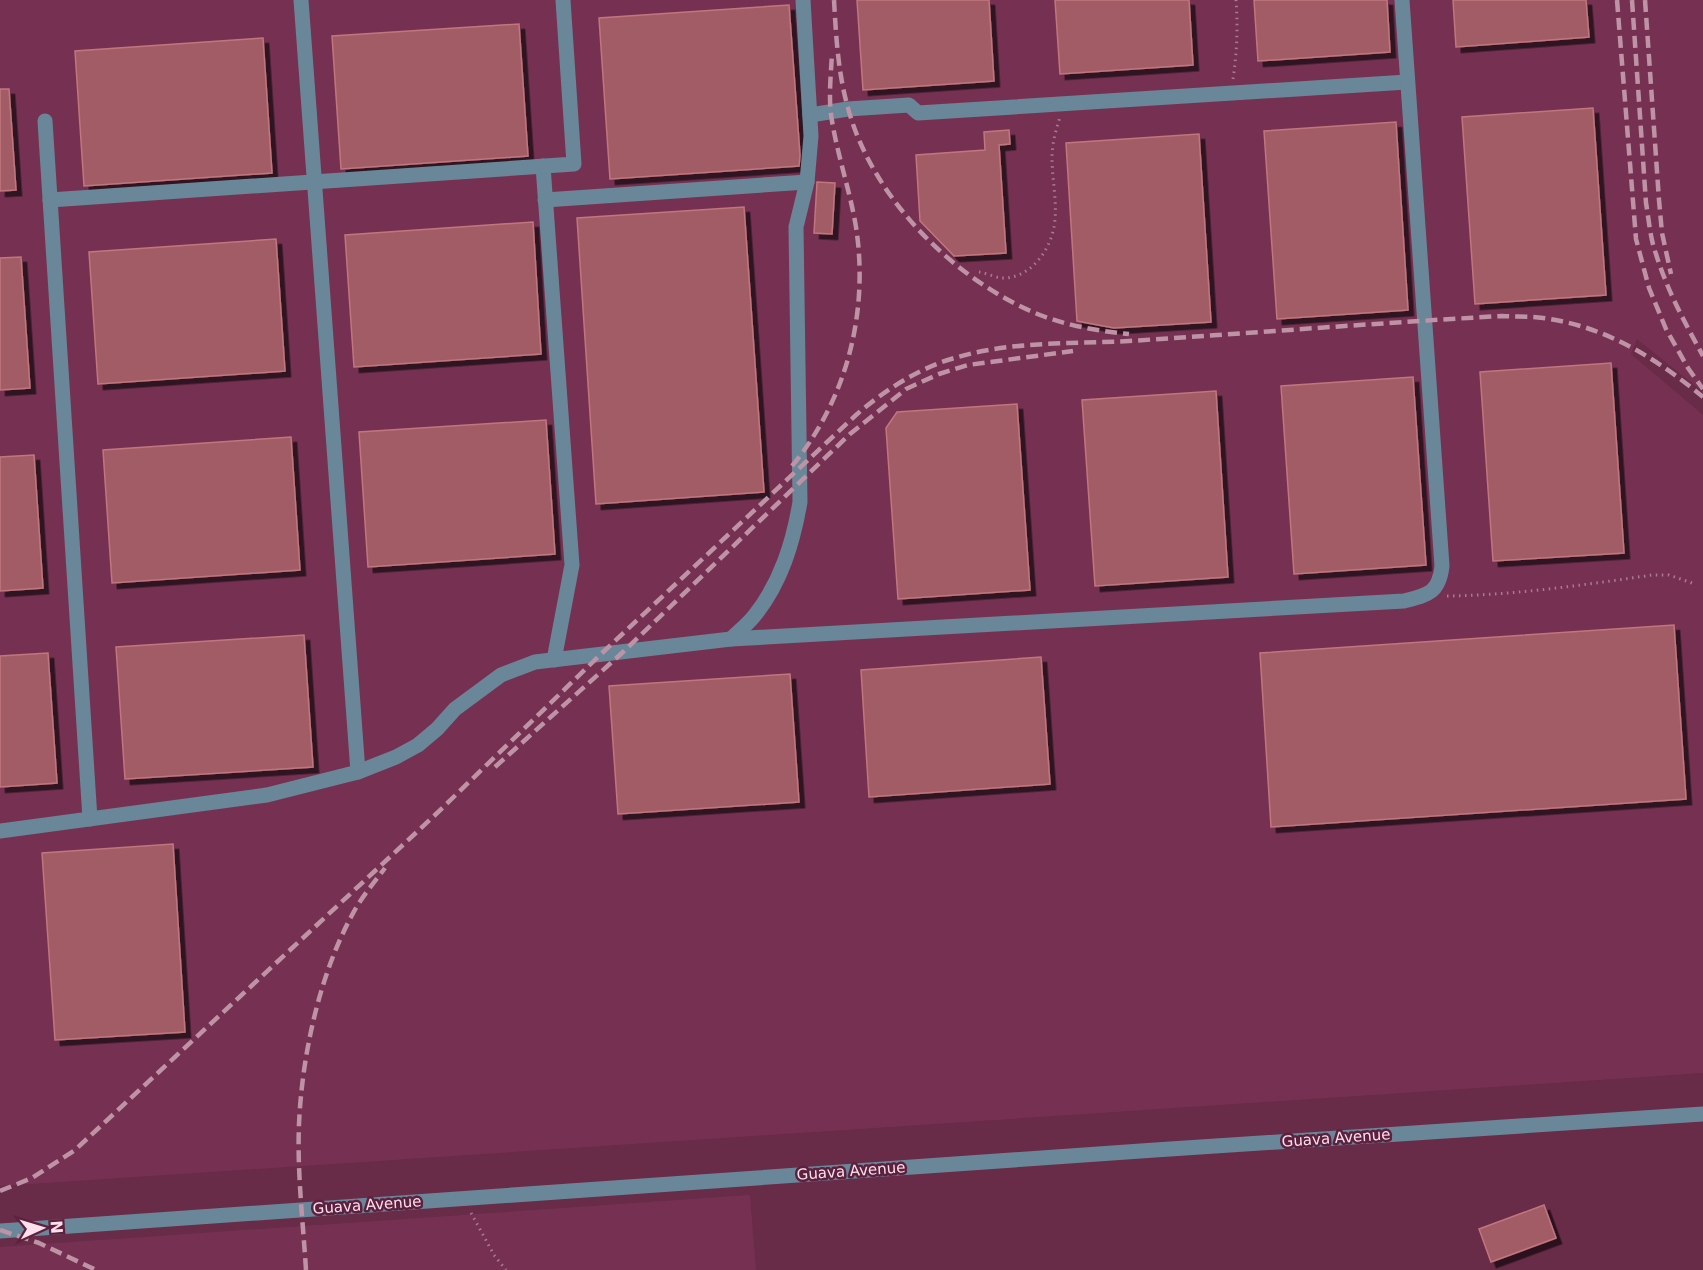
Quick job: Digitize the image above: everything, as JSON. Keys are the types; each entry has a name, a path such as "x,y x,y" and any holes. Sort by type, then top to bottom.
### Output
{"street":[{"path":"301,0 358,772"},
{"path":"50,200 314,180 574,164 563,0"},
{"path":"731,639 755,616 780,575 794,537 800,502 796,227 807,182 811,136 803,0"},
{"path":"0,831 267,795 358,772 396,757 418,745 455,709 501,675 535,662 731,639 1392,602 1421,597 1434,590 1440,580 1442,566 1402,0"},
{"path":"810,115 848,109 909,105 918,113 1407,82"},
{"path":"45,121 90,819"},
{"path":"543,166 572,565 554,660"},
{"path":"545,200 807,182"},
{"name":"Guava Avenue","path":"0,1231 1703,1114"}],"path":[{"path":"1231,93 1238,20 1236,0"},
{"path":"979,272 1001,278 1018,275 1035,265 1046,250 1054,228 1052,158 1054,138 1064,104"},
{"path":"1421,597 1479,596 1593,584 1652,575 1669,575 1692,583"},
{"path":"463,1199 494,1255 506,1270"}],"shaded area":[{"path":"0,0 1703,0 1703,392 1637,339 1631,354 1703,415 1703,1073 0,1186"},
{"path":"750,1195 756,1270 0,1270 0,1247"}],"building":[{"path":"857,0 989,0 994,81 863,90"},
{"path":"1055,0 1189,0 1193,65 1060,74"},
{"path":"1254,0 1387,0 1390,52 1258,61"},
{"path":"1453,0 1586,0 1589,37 1456,47"},
{"path":"789,5 799,166 610,179 599,18"},
{"path":"519,24 528,156 341,169 332,36"},
{"path":"263,38 272,173 84,186 75,51"},
{"path":"0,89 9,89 16,190 0,191"},
{"path":"1593,108 1606,295 1475,304 1462,117"},
{"path":"1396,122 1408,310 1277,319 1264,131"},
{"path":"1009,130 1010,144 999,145 1006,253 954,256 920,221 916,155 985,150 984,132"},
{"path":"1199,134 1211,322 1114,328 1077,321 1066,143"},
{"path":"817,182 835,183 832,234 814,233"},
{"path":"744,207 764,492 596,504 577,218"},
{"path":"533,222 541,354 354,367 345,235"},
{"path":"276,239 285,371 98,384 89,252"},
{"path":"21,257 30,388 0,390 0,258"},
{"path":"1611,363 1624,553 1493,561 1480,372"},
{"path":"1413,377 1426,565 1294,574 1281,386"},
{"path":"1216,391 1228,577 1095,586 1082,400"},
{"path":"1017,404 1030,590 898,599 886,428 897,412"},
{"path":"546,420 555,554 368,567 359,432"},
{"path":"291,437 300,570 112,583 103,450"},
{"path":"34,455 43,588 0,591 0,457"},
{"path":"1674,625 1686,799 1271,827 1260,653"},
{"path":"304,635 313,767 125,779 116,647"},
{"path":"48,653 57,783 0,787 0,656"},
{"path":"1041,657 1050,784 869,797 861,670"},
{"path":"790,674 799,802 618,814 609,686"},
{"path":"173,844 185,1032 55,1040 42,853"},
{"path":"1544,1205 1556,1238 1491,1262 1479,1229"}],"railway":[{"path":"834,0 842,81 848,108 860,141 876,174 921,232 948,258 1008,300 1040,315 1062,322 1095,330 1129,334"},
{"path":"1617,0 1636,239 1649,288 1666,329 1703,389"},
{"path":"1632,0 1646,203 1651,235 1660,267 1671,293 1703,356"},
{"path":"1645,0 1662,233 1671,274"},
{"path":"792,466 811,440 840,383 850,353 856,322 859,259 851,200 831,113 832,53"},
{"path":"0,1191 32,1178 75,1150 434,816 600,655 856,415 891,388 917,373 944,361 1000,348 1502,316 1543,318 1566,322 1608,336 1667,369 1703,397"},
{"path":"495,767 622,653 850,434 906,389 939,374 968,365 1073,351"},
{"path":"306,1270 299,1124 308,1044 321,991 340,940 358,904 385,868"},
{"path":"0,1230 39,1243 96,1270"}]}
